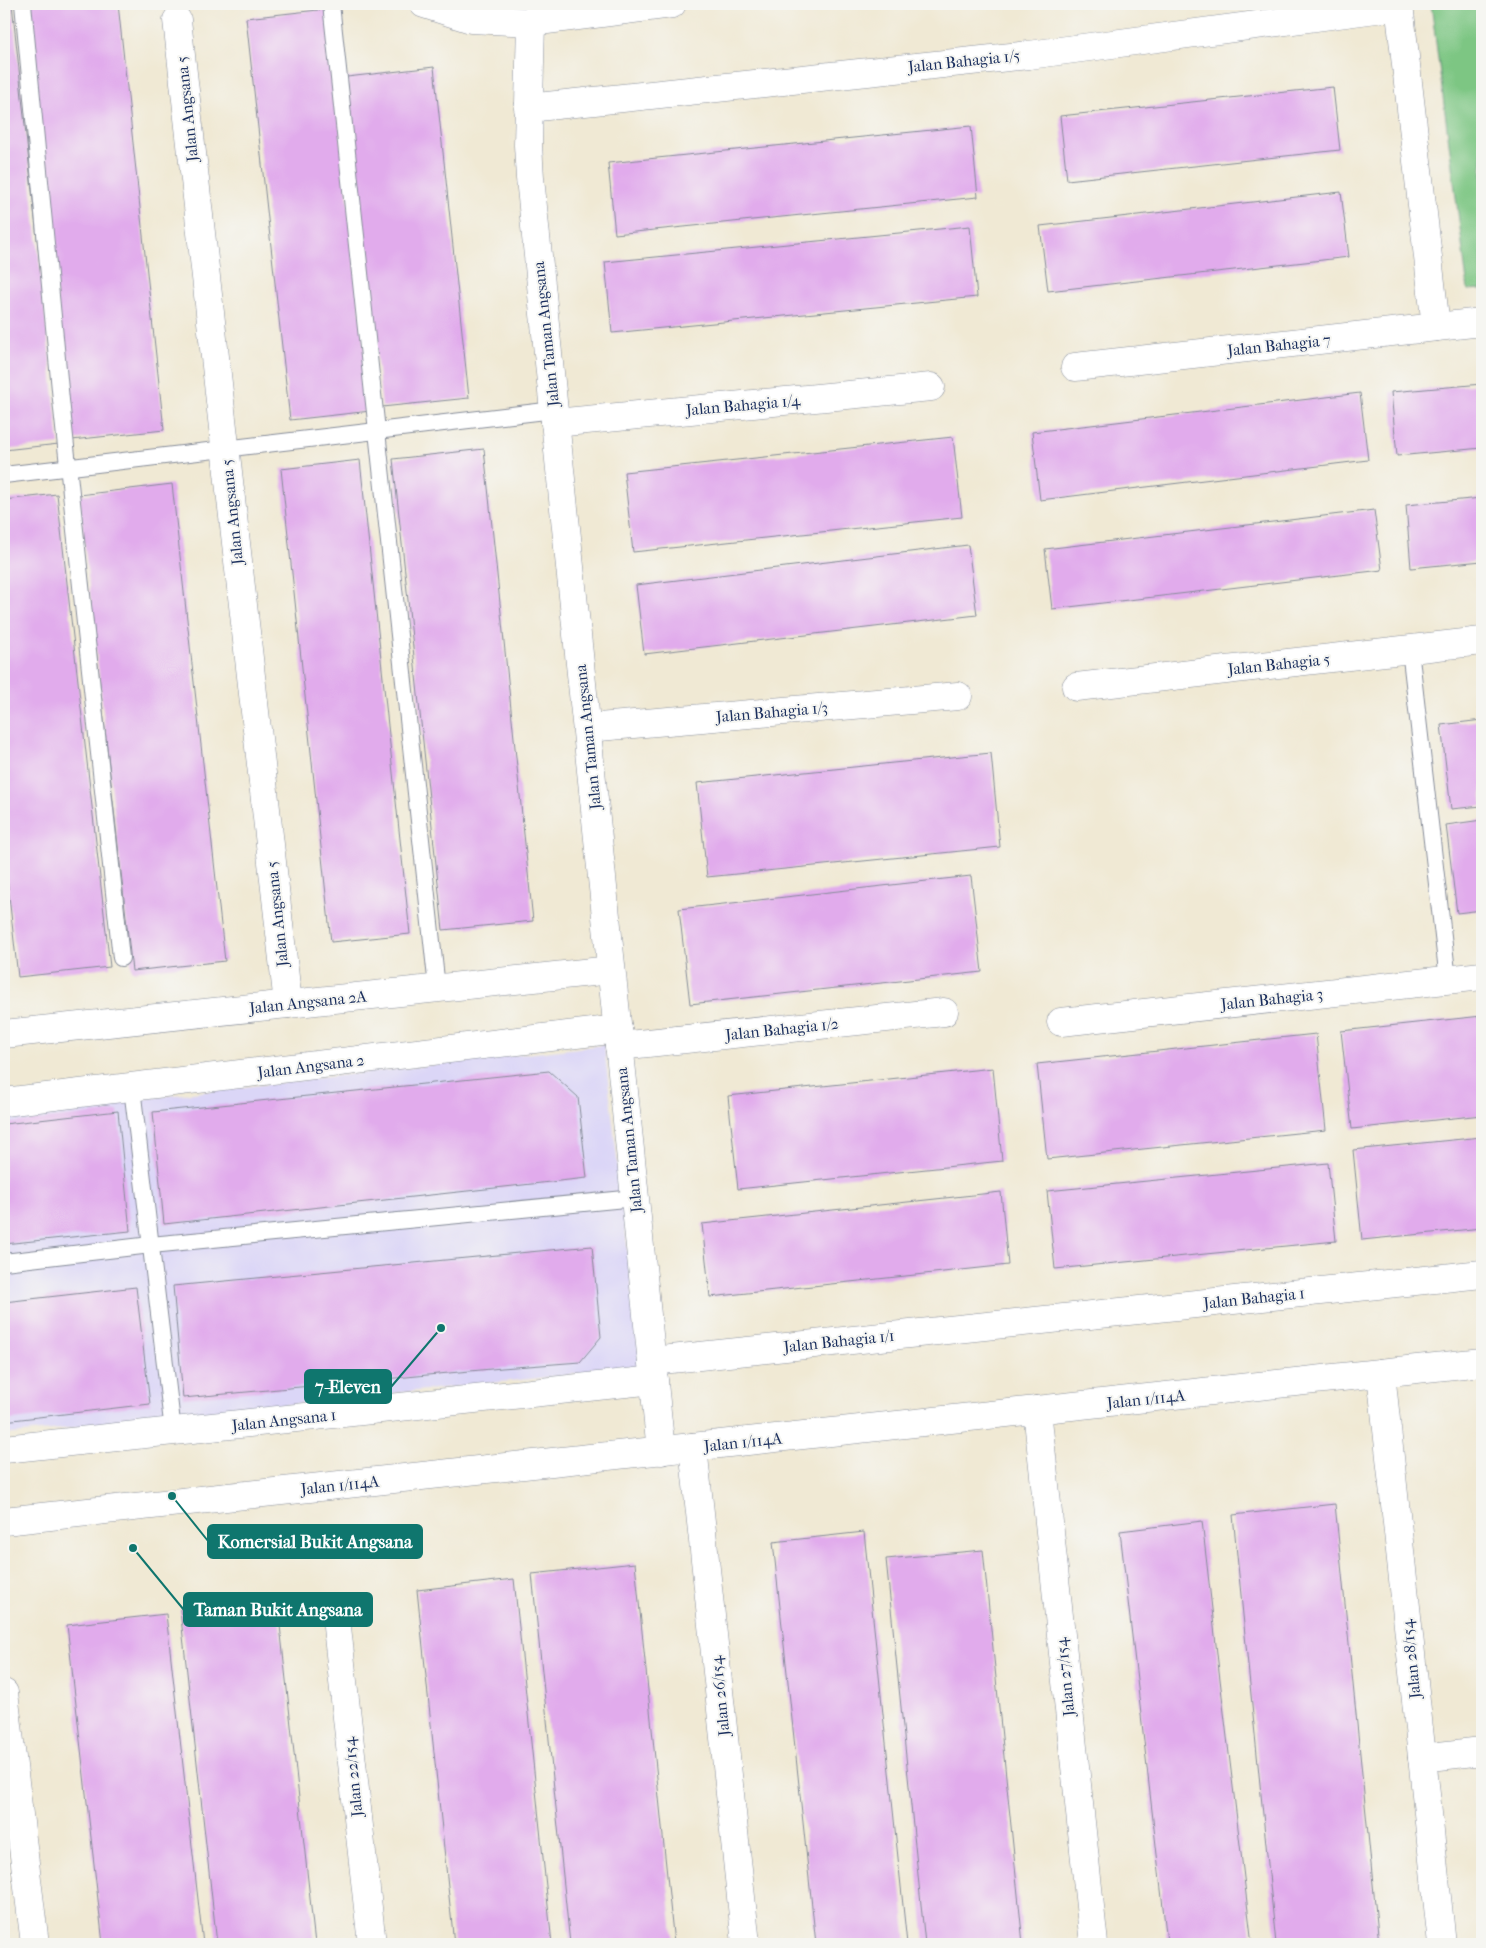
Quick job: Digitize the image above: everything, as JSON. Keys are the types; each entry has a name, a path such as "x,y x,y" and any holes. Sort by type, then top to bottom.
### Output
{"street":[{"path":"424,4 471,19 531,22 672,4"},
{"path":"503,4 531,22"},
{"path":"1399,5 1436,327"},
{"name":"Jalan Bahagia 1/5","path":"528,108 1029,55 1399,5"},
{"name":"Jalan Angsana 5","path":"177,20 288,1004"},
{"name":"Jalan Taman Angsana","path":"531,22 528,108 530,178 661,1451"},
{"name":"Jalan Bahagia 7","path":"1075,367 1482,322"},
{"name":"Jalan Bahagia 1/4","path":"555,416 931,387"},
{"name":"Jalan Bahagia 5","path":"1076,687 1482,641"},
{"name":"Jalan Bahagia 1/3","path":"587,728 958,696"},
{"name":"Jalan Angsana 2A","path":"4,1034 612,970"},
{"name":"Jalan Bahagia 3","path":"1061,1022 1482,976"},
{"name":"Jalan Bahagia 1/2","path":"619,1038 944,1012"},
{"name":"Jalan Angsana 2","path":"4,1102 619,1038"},
{"name":"Jalan Bahagia 1","path":"1025,1322 1482,1274"},
{"name":"Jalan Bahagia 1/1","path":"653,1371 1025,1322"},
{"name":"Jalan 1/114A","path":"4,1522 1482,1362"},
{"name":"Jalan Angsana 1","path":"4,1449 173,1431 653,1371"},
{"name":"Jalan 28/154","path":"1381,1373 1442,1944"},
{"name":"Jalan 27/154","path":"1037,1410 1094,1944"},
{"name":"Jalan 26/154","path":"693,1447 746,1944"},
{"name":"Jalan 22/154","path":"335,1609 372,1944"},
{"path":"4,1693 34,1944"},
{"path":"1422,1758 1482,1750"}],"lane":[{"path":"22,4 68,467 121,958"},
{"path":"331,4 437,988"},
{"path":"4,475 377,431 555,416"},
{"path":"1410,649 1448,980"},
{"path":"132,1088 173,1431"},
{"path":"4,1262 635,1198"}],"shaded area":[{"path":"604,1045 641,1367 4,1435 4,1115"}],"green space":[{"path":"1431,4 1482,4 1482,289 1468,290"}],"building":[{"path":"4,4 12,4 59,444 4,450"},
{"path":"25,4 118,4 164,430 72,440"},
{"path":"327,9 371,411 290,420 246,18"},
{"path":"434,67 469,398 382,407 347,77"},
{"path":"1333,87 1340,150 1067,180 1060,116"},
{"path":"971,126 978,197 615,234 608,163"},
{"path":"1341,192 1349,257 1048,291 1040,226"},
{"path":"970,226 977,297 612,333 605,262"},
{"path":"1482,384 1482,448 1397,456 1391,392"},
{"path":"1360,393 1368,460 1040,500 1032,432"},
{"path":"953,437 962,517 633,552 624,472"},
{"path":"484,449 533,921 443,930 393,459"},
{"path":"360,460 410,934 331,942 281,469"},
{"path":"172,484 225,961 132,971 79,495"},
{"path":"57,494 110,967 18,977 4,851 4,500"},
{"path":"1482,498 1482,561 1411,568 1406,505"},
{"path":"1374,510 1382,570 1052,609 1045,549"},
{"path":"968,545 977,615 644,654 636,585"},
{"path":"1482,720 1482,806 1451,809 1441,725"},
{"path":"991,753 1000,847 707,877 697,783"},
{"path":"1482,820 1482,910 1457,913 1446,825"},
{"path":"971,876 982,972 690,1004 679,909"},
{"path":"1482,1016 1482,1115 1352,1129 1341,1031"},
{"path":"1316,1034 1326,1130 1047,1159 1037,1064"},
{"path":"993,1068 1002,1161 738,1189 728,1096"},
{"path":"549,1071 578,1097 587,1178 164,1224 153,1112"},
{"path":"118,1111 130,1231 4,1244 4,1124"},
{"path":"1482,1137 1482,1228 1362,1240 1353,1150"},
{"path":"1328,1163 1336,1241 1055,1269 1047,1191"},
{"path":"1001,1192 1008,1265 710,1297 702,1224"},
{"path":"592,1246 601,1337 580,1362 183,1398 173,1286"},
{"path":"136,1287 150,1404 4,1421 4,1302"},
{"path":"1335,1504 1379,1944 1276,1944 1233,1515"},
{"path":"1202,1521 1252,1944 1168,1944 1167,1942 1120,1531"},
{"path":"864,1532 907,1944 816,1944 773,1542"},
{"path":"983,1550 1023,1944 925,1944 886,1559"},
{"path":"635,1563 674,1944 570,1944 532,1574"},
{"path":"514,1579 552,1944 454,1944 417,1590"},
{"path":"277,1598 315,1944 217,1944 180,1609"},
{"path":"166,1614 203,1944 103,1944 67,1625"}],"place":[{"name":"7-Eleven","path":"441,1328"},
{"name":"Komersial Bukit Angsana","path":"172,1496"},
{"name":"Taman Bukit Angsana","path":"133,1548"}]}
